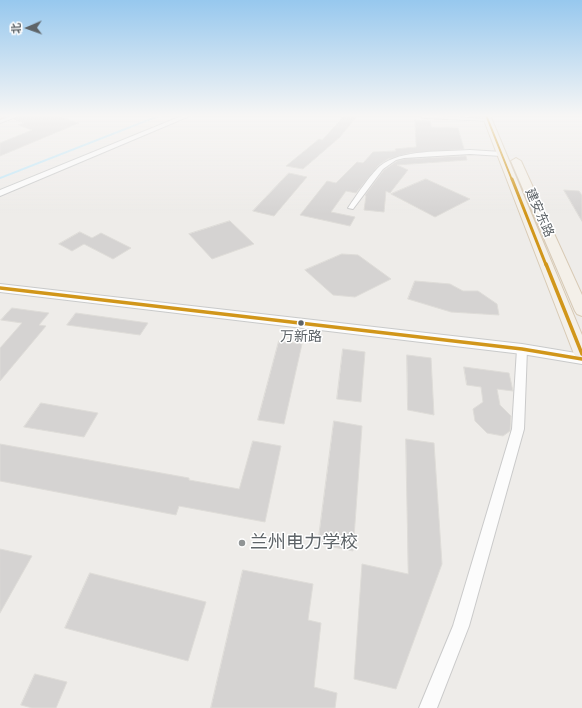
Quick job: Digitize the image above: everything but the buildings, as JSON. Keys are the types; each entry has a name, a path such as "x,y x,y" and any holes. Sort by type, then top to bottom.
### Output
{"main road":[{"path":"0,193 108,148"},
{"name":"建安东路","path":"500,148 582,354"},
{"name":"建安东路","path":"505,148 582,311"},
{"path":"0,288 522,349 582,359"}],"street":[{"path":"351,208 381,168 394,159 403,156 451,152 502,154"},
{"path":"428,708 460,626 518,429 522,349"}],"waterway":[{"path":"0,178 77,148"}],"transit line":[{"path":"499,148 582,354"},
{"path":"0,288 522,349 582,359"}],"place":[{"name":"万新路","path":"301,323"},
{"name":"兰州电力学校","path":"242,543"}]}
